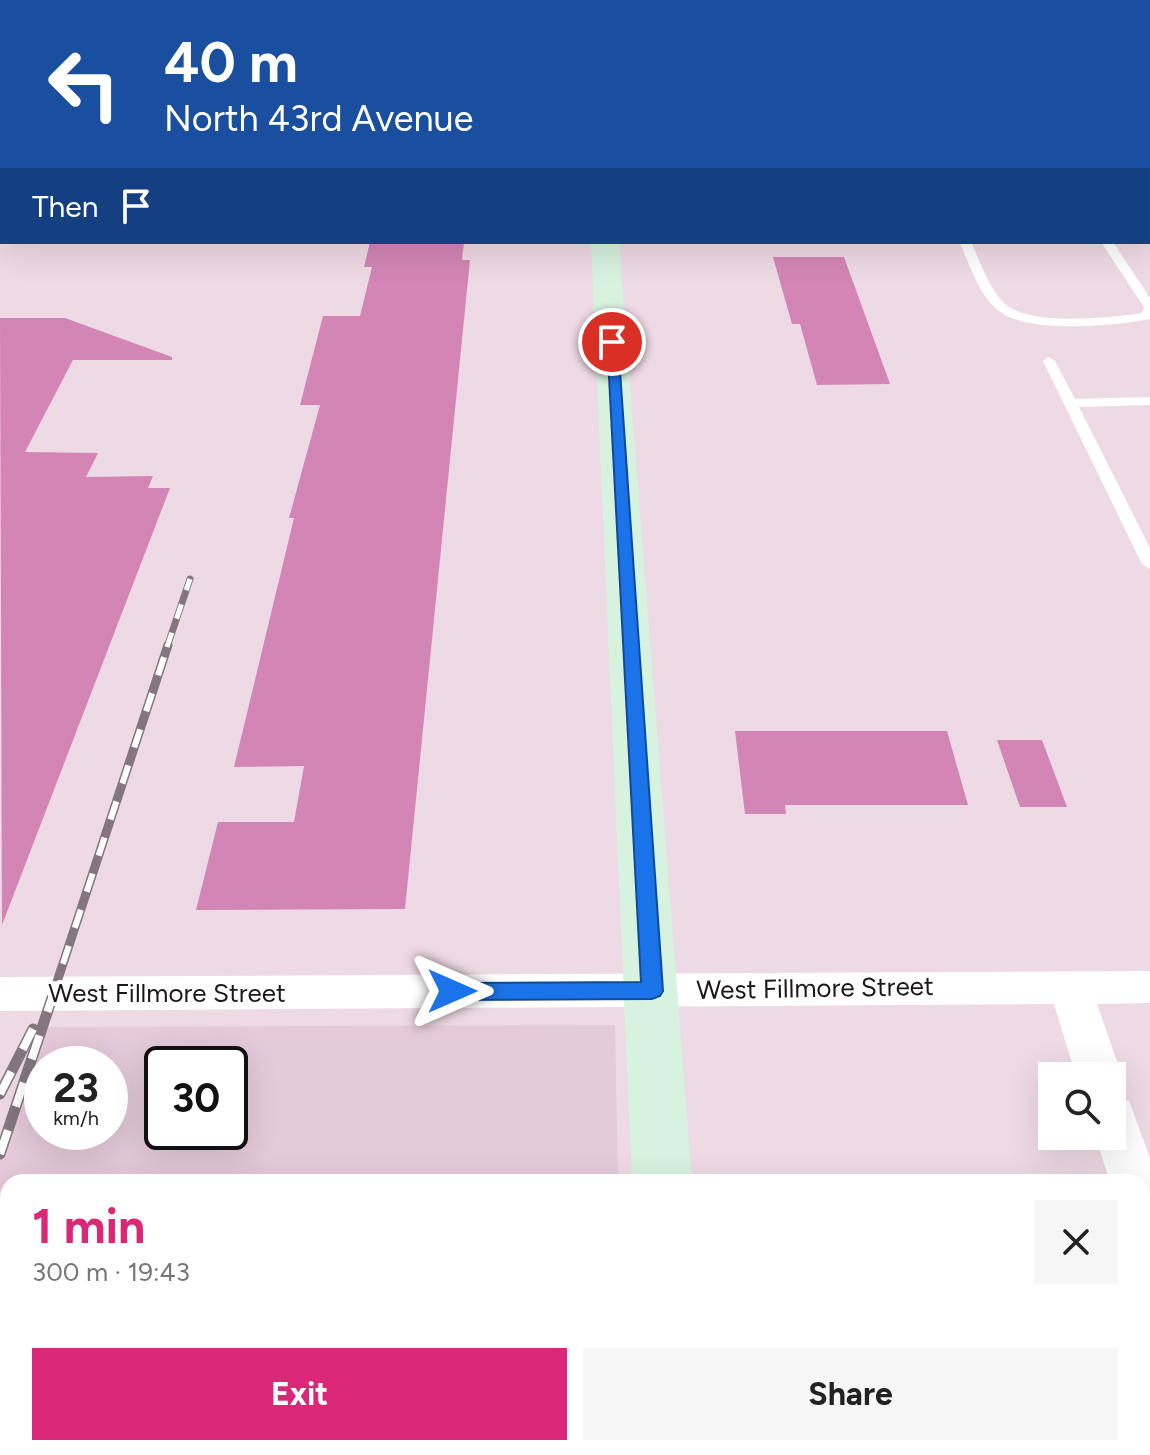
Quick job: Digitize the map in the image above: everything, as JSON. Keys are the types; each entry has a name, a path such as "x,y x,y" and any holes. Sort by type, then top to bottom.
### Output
{"main road":[{"path":"605,244 662,1174"}],"street":[{"path":"1070,987 1094,1062"},
{"name":"West Fillmore Street","path":"0,994 1150,987"},
{"path":"1123,1150 1131,1174"}],"lane":[{"path":"966,244 998,304 1006,311 1031,319 1125,321 1147,316 1150,307 1108,244"},
{"path":"1049,361 1150,564"},
{"path":"1071,403 1150,401"}],"shaded area":[{"path":"615,1025 618,1174 0,1174 0,1154 24,1081 24,1150 128,1150 128,1046 36,1046 42,1027"}],"building":[{"path":"370,244 464,244 462,260 470,260 405,909 196,910 218,822 294,822 304,766 234,767 294,518 289,518 320,405 300,405 323,316 360,316 372,267 364,267"},
{"path":"773,257 844,257 890,384 817,385 800,324 792,324"},
{"path":"0,318 65,318 172,357 172,360 73,360 25,452 98,453 86,477 153,476 148,488 170,488 2,925"},
{"path":"735,731 947,731 968,805 785,805 786,814 745,814"},
{"path":"997,740 1042,740 1067,807 1020,807"}],"railway":[{"path":"167,647 190,579"},
{"path":"51,1000 168,645"},
{"path":"0,1154 52,998"},
{"path":"0,1094 33,1029"}],"route":[{"path":"452,991 652,991 612,342"}]}
